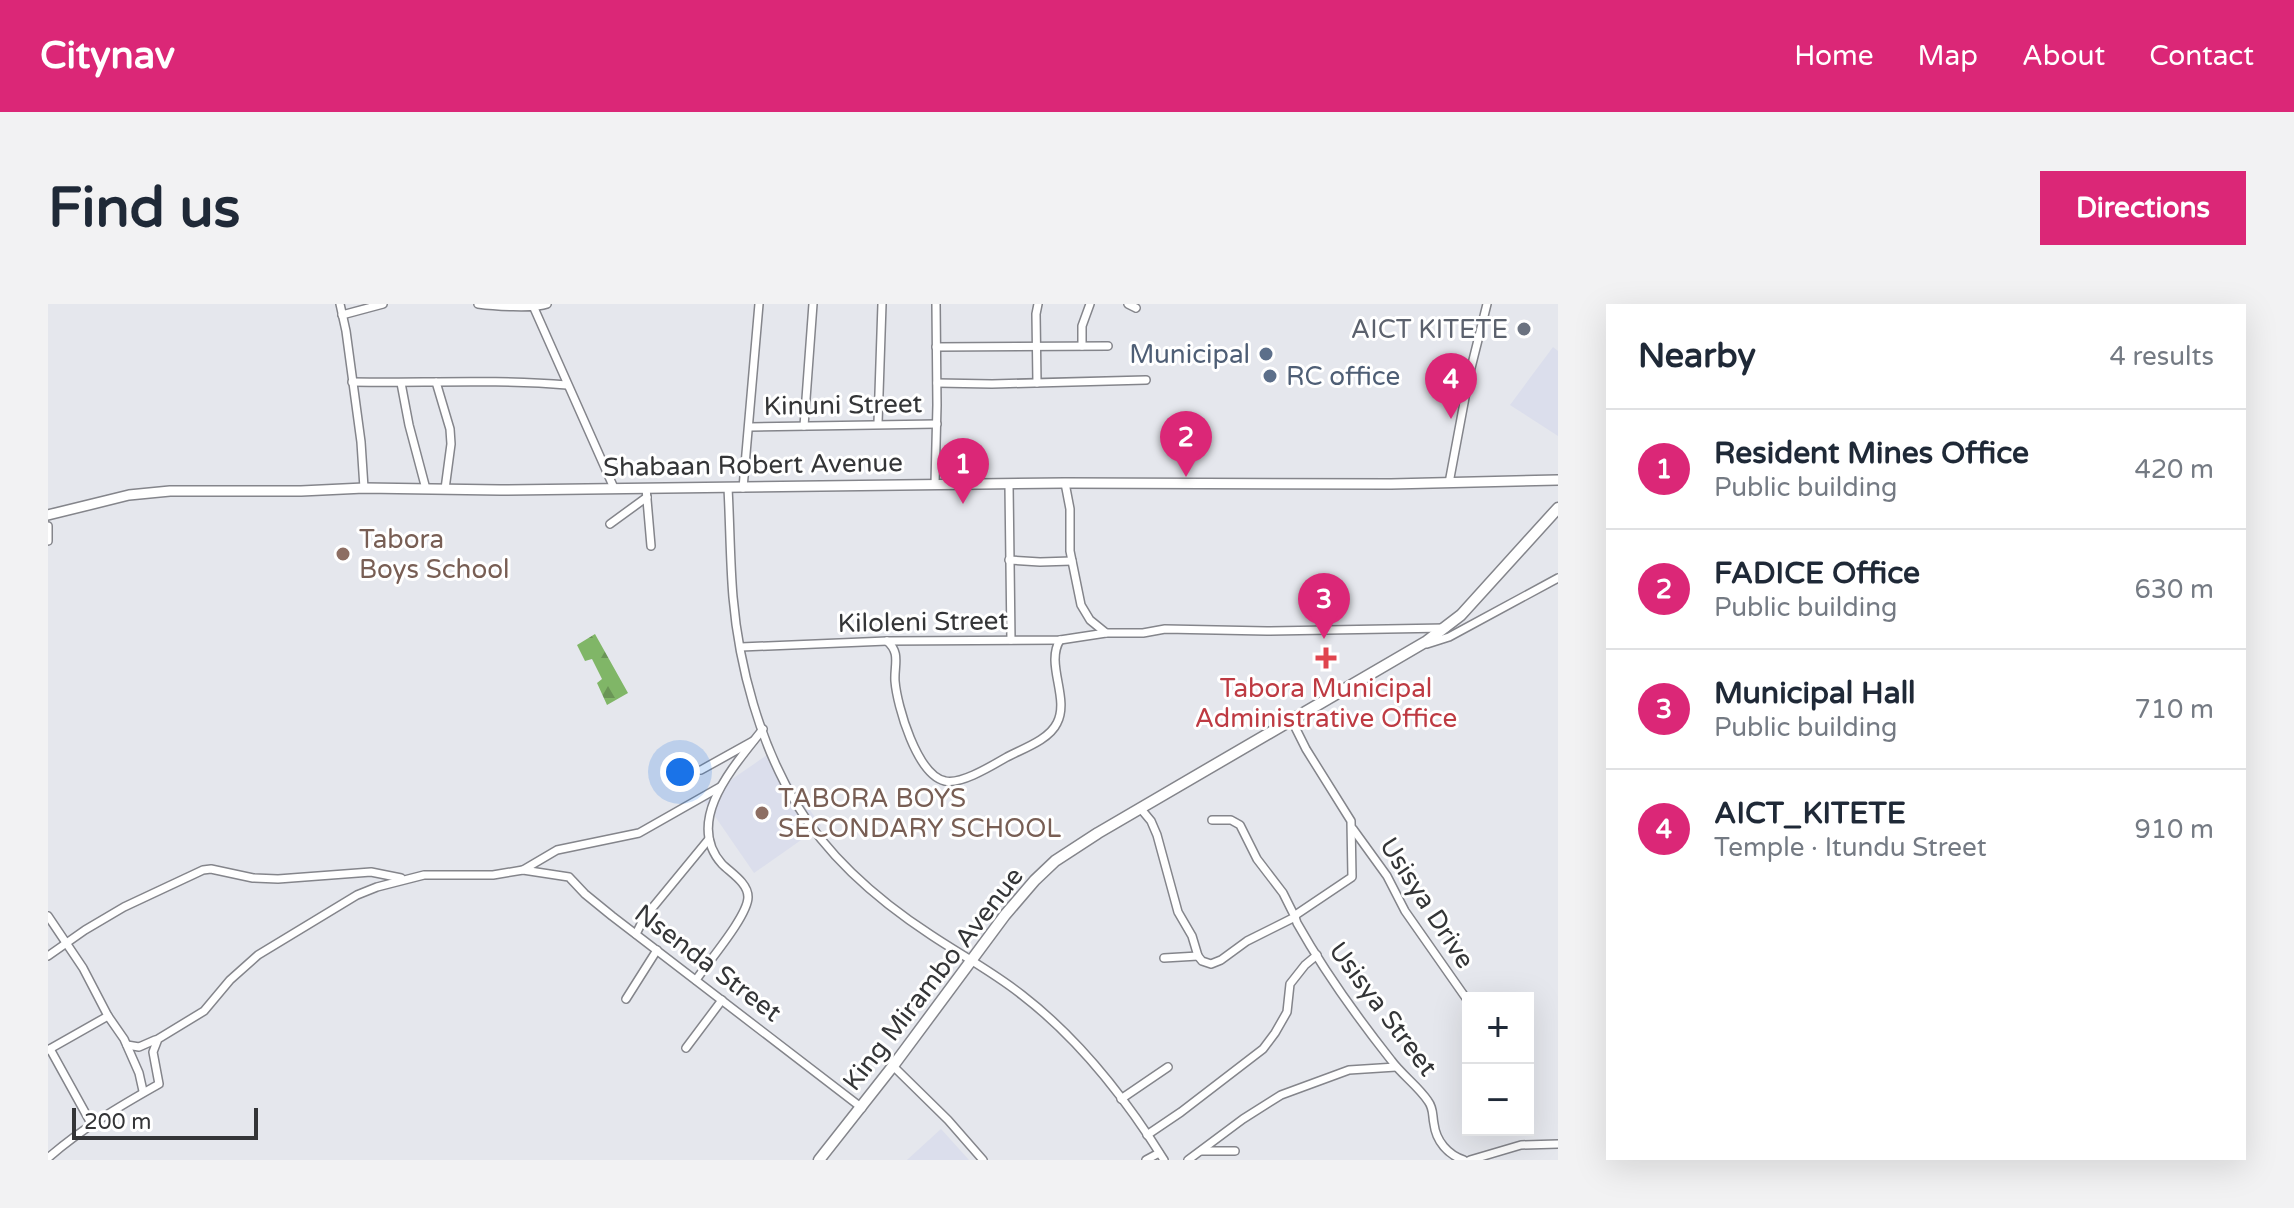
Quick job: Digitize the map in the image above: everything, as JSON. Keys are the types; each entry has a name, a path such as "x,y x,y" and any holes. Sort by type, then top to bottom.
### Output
{"main road":[{"name":"King Mirambo Avenue","path":"819,1160 862,1108 1005,915 1048,867 1070,850 1446,628 1468,608 1558,508"}],"street":[{"path":"340,304 361,442 364,488"},
{"path":"342,315 383,304"},
{"path":"478,304 534,308 547,304"},
{"path":"743,488 759,304"},
{"path":"804,426 813,304"},
{"path":"878,423 882,304"},
{"path":"935,484 936,304"},
{"path":"1037,383 1038,304"},
{"path":"1082,346 1082,326 1090,304"},
{"path":"1449,483 1469,376 1487,304"},
{"path":"534,308 614,488"},
{"path":"936,347 1108,346"},
{"path":"937,383 1146,380"},
{"path":"352,382 522,381 567,385"},
{"path":"436,382 450,429 445,489"},
{"path":"401,383 426,489"},
{"name":"Kinuni Street","path":"750,427 937,424"},
{"name":"Shabaan Robert Avenue","path":"48,515 129,495 159,492 614,488 646,492 935,484 1558,480"},
{"path":"1065,483 1070,509 1072,561 1081,605 1090,620 1106,633"},
{"path":"1009,485 1011,640"},
{"path":"728,488 733,598 750,689 780,774 798,807 839,859 906,918 1020,993 1080,1049 1121,1099 1161,1156 1146,1160"},
{"path":"610,524 646,492"},
{"path":"646,492 651,546"},
{"path":"48,526 48,541"},
{"path":"1009,560 1072,561"},
{"path":"1417,647 1449,637 1558,578"},
{"name":"Kiloleni Street","path":"741,647 887,641 1060,640 1165,629 1446,628"},
{"path":"1044,640 1054,653"},
{"path":"910,641 897,656 897,691 909,733 929,771 946,782 965,778 994,764 1055,727 1060,711 1054,653 1060,640"},
{"path":"887,641 897,656"},
{"path":"1141,809 1157,835 1176,907 1192,936 1198,956 1206,964 1215,963 1247,941 1295,917 1352,877 1352,827 1292,721"},
{"path":"696,980 739,921 748,901 745,887 715,856 709,839 720,787 763,729"},
{"path":"701,770 755,740"},
{"path":"127,1045 139,1047 158,1039 204,1011 230,980 258,955 357,895 430,874 493,875 523,870 557,850 639,833 720,787"},
{"name":"Usisya Street","path":"1212,820 1231,820 1240,825 1257,859 1283,893 1317,955 1366,1028 1430,1104 1436,1133 1444,1147 1458,1159"},
{"name":"Usisya Drive","path":"1352,827 1462,992"},
{"path":"636,934 644,918 709,839"},
{"path":"48,956 124,907 203,870 253,878 371,872 404,879"},
{"name":"Nsenda Street","path":"523,870 569,877 585,894 862,1108"},
{"path":"48,916 83,968 127,1045 143,1091"},
{"path":"626,999 657,950"},
{"path":"1147,1135 1263,1049 1287,1012 1290,984 1317,955"},
{"path":"1164,958 1198,956"},
{"path":"686,1048 722,1000"},
{"path":"92,1125 49,1049 108,1016"},
{"path":"48,1158 143,1091 159,1084 153,1052 158,1039"},
{"path":"893,1066 983,1160"},
{"path":"1121,1099 1168,1067"},
{"path":"1188,1160 1231,1127 1281,1095 1349,1070 1396,1067"},
{"path":"1470,1160 1521,1145 1558,1144"},
{"path":"1201,1151 1235,1151"}],"shaded area":[{"path":"1553,347 1558,351 1558,436 1510,405"},
{"name":"TABORA BOYS SECONDARY SCHOOL","path":"770,753 821,826 754,873 703,799"},
{"path":"941,1129 969,1160 907,1160"}],"green space":[{"path":"595,634 628,693 607,705 597,683 602,679 592,659 585,661 577,645"}],"place":[{"name":"AICT KITETE","path":"1524,329"},
{"name":"Municipal","path":"1266,354"},
{"name":"RC office","path":"1270,376"},
{"name":"AICT_KITETE","path":"1451,419"},
{"name":"FADICE Office","path":"1186,477"},
{"name":"Resident Mines Office","path":"963,504"},
{"name":"Tabora Boys School","path":"343,554"},
{"name":"Municipal Hall","path":"1324,639"},
{"name":"Tabora Municipal Administrative Office","path":"1326,658"},
{"name":"TABORA BOYS SECONDARY SCHOOL","path":"762,813"}]}
